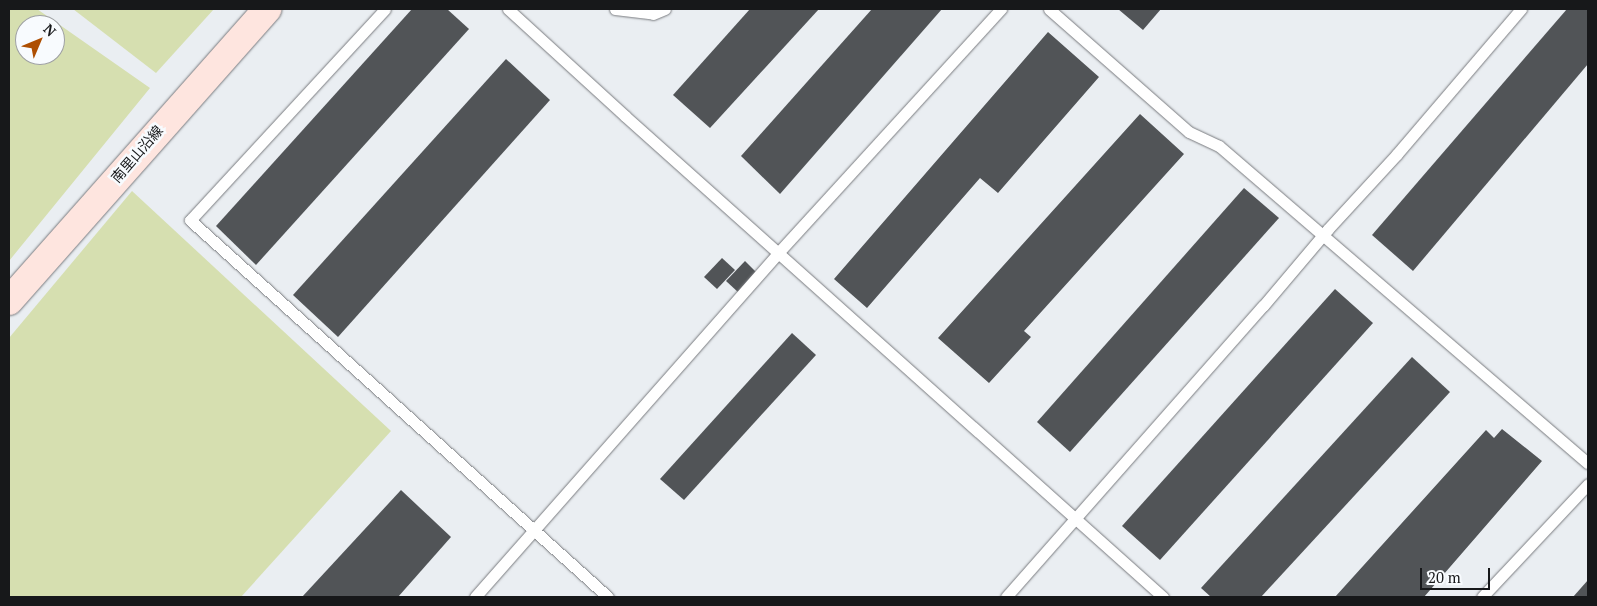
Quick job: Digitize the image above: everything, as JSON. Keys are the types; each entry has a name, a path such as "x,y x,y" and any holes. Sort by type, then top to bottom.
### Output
{"street":[{"name":"南里山沿線","path":"9,301 267,9"}],"lane":[{"path":"385,9 190,220 608,597"},
{"path":"508,9 1163,597"},
{"path":"615,9 653,14 665,9"},
{"path":"475,597 778,253 1001,9"},
{"path":"1049,9 1188,132 1219,146 1588,463"},
{"path":"1006,597 1264,306 1323,235 1398,154 1521,9"},
{"path":"1482,597 1588,484"}],"green space":[{"path":"9,9 37,9 46,15 15,15 15,65 65,65 65,29 150,88 9,261"},
{"path":"73,9 214,9 156,73"},
{"path":"132,191 391,431 241,597 9,597 9,338"}],"building":[{"path":"412,9 447,9 469,29 256,265 216,226"},
{"path":"750,9 819,9 710,128 673,95"},
{"path":"872,9 942,9 780,194 741,156"},
{"path":"1118,9 1161,9 1143,30"},
{"path":"1567,9 1588,10 1588,64 1413,271 1372,235"},
{"path":"1048,32 1099,77 998,193 980,178 867,308 834,279"},
{"path":"506,59 550,100 338,337 293,295"},
{"path":"1140,114 1184,154 1024,331 1031,337 989,383 938,338"},
{"path":"1244,188 1279,218 1070,452 1037,422"},
{"path":"722,258 735,270 717,289 704,277"},
{"path":"745,261 757,273 739,293 726,281"},
{"path":"1335,289 1373,323 1160,560 1122,526"},
{"path":"792,333 816,355 684,500 660,479"},
{"path":"1412,357 1450,392 1261,597 1211,597 1201,588"},
{"path":"1502,429 1542,461 1424,597 1335,597 1486,430 1494,438"},
{"path":"401,490 451,537 398,597 302,597"},
{"path":"1588,580 1588,597 1573,597"}]}
